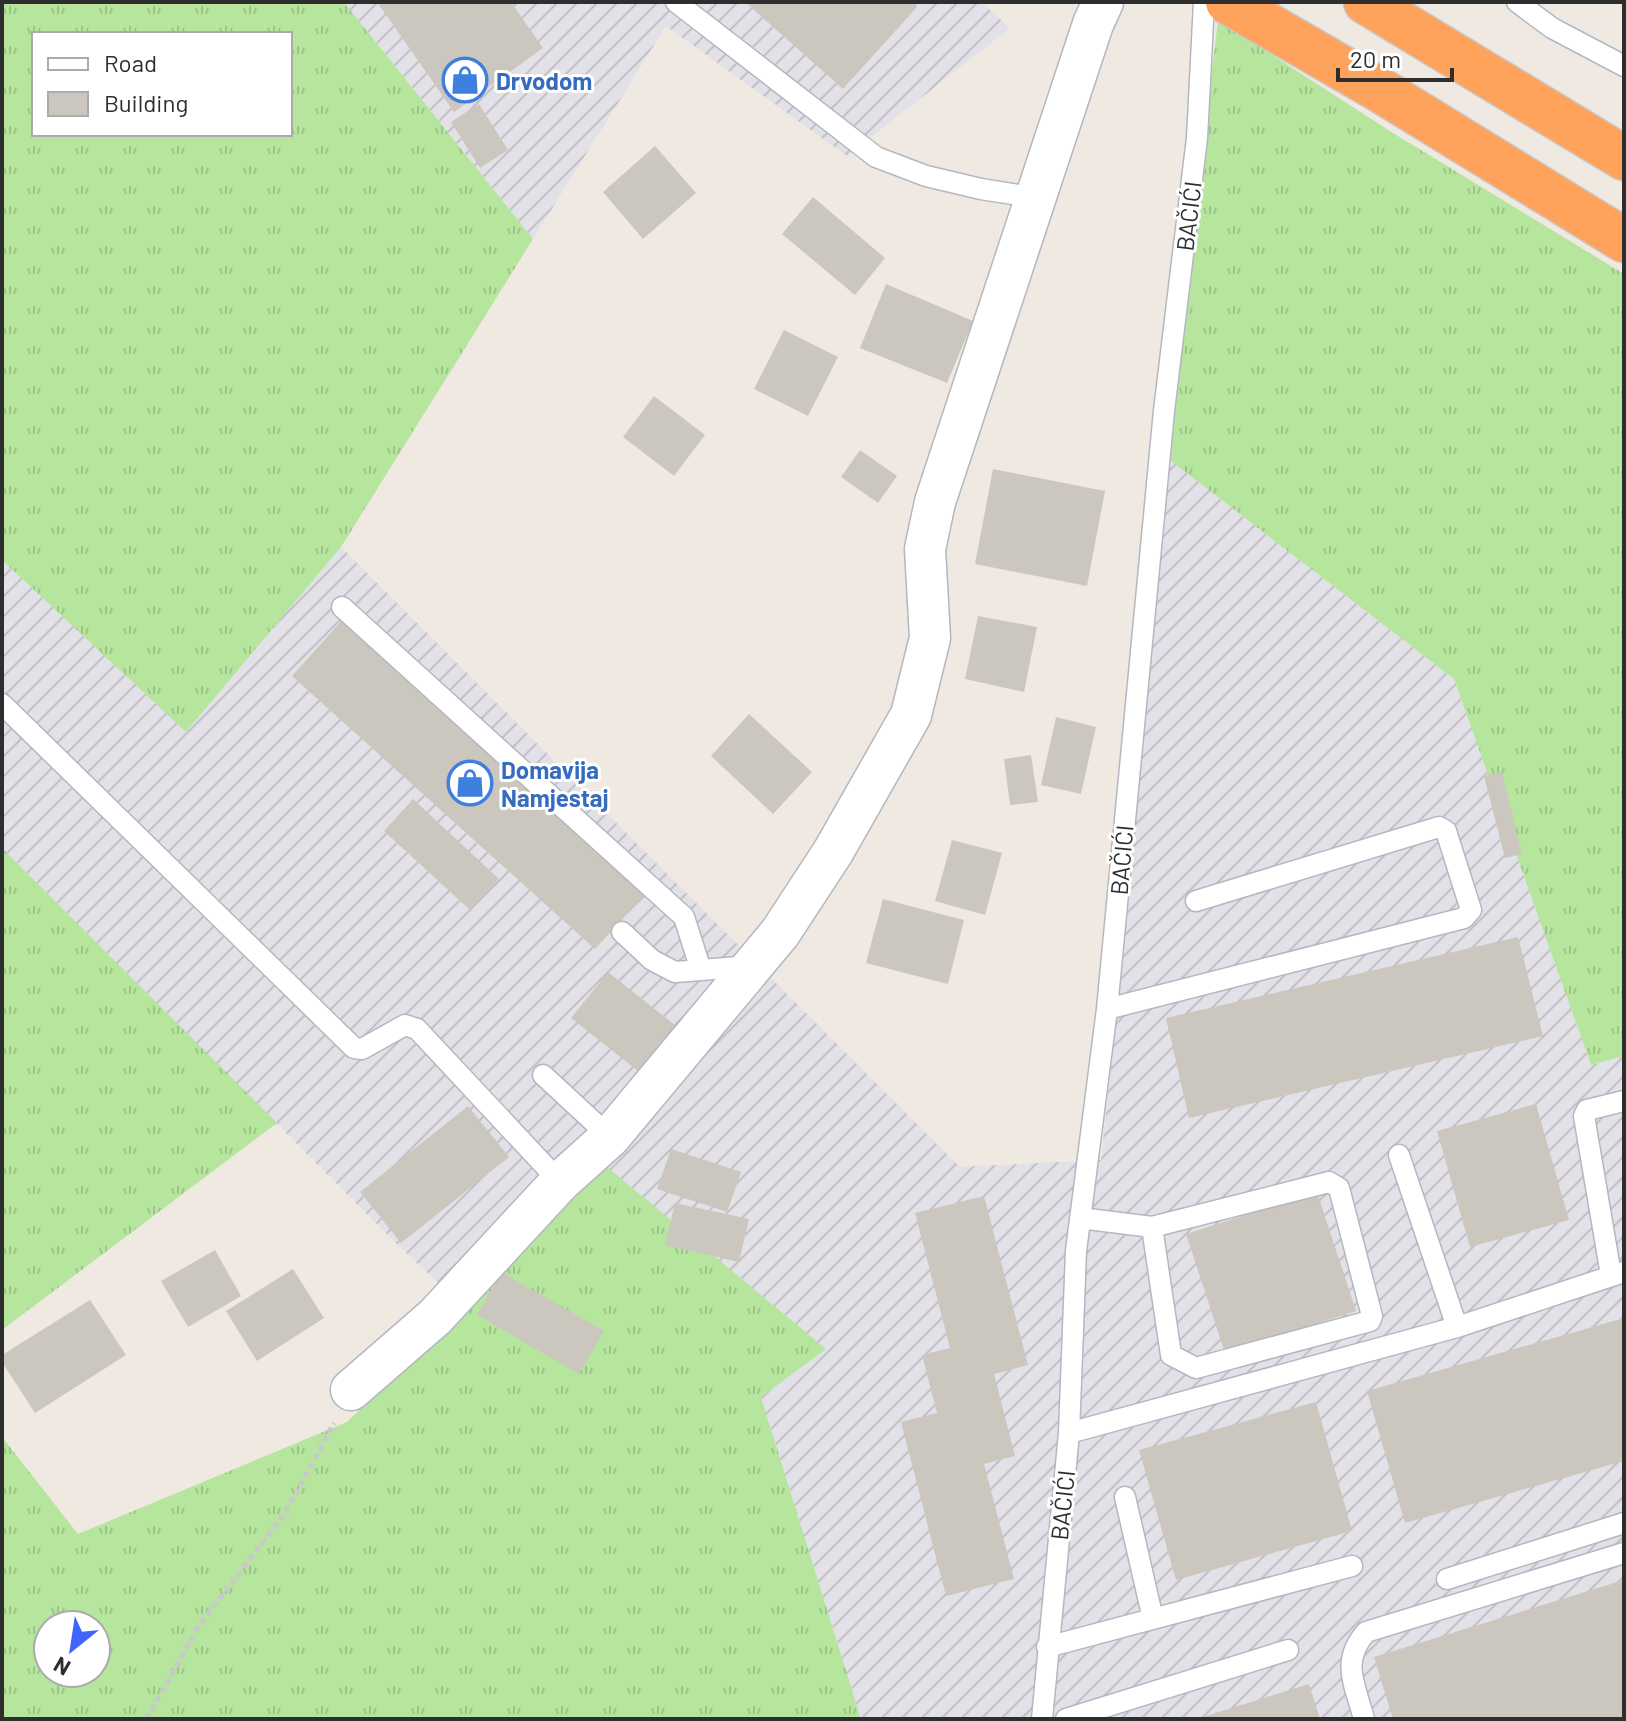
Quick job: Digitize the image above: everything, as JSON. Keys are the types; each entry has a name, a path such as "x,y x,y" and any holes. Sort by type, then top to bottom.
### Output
{"highway":[{"path":"1228,2 1380,90 1624,240"},
{"path":"1366,2 1624,158"},
{"path":"1419,2 1624,126"}],"street":[{"path":"351,1390 435,1317 560,1182 610,1137 780,933 833,852 911,715 930,638 925,549 935,502 1093,24 1103,2"}],"lane":[{"path":"676,2 876,157 926,176 1038,198"},
{"name":"BAČIĆI","path":"1042,1719 1069,1433 1076,1251 1107,1009 1164,411 1197,138 1204,2"},
{"path":"1517,2 1552,28 1624,66"},
{"path":"342,607 684,917 701,970"},
{"path":"2,704 354,1048 362,1049 405,1025 417,1029 560,1182"},
{"path":"1107,1009 1464,918 1471,910 1446,831 1439,827 1196,901"},
{"path":"622,932 652,960 675,972 751,966"},
{"path":"543,1075 610,1137"},
{"path":"1069,1433 1457,1327 1618,1273 1584,1116 1587,1110 1624,1101"},
{"path":"1399,1155 1457,1327"},
{"path":"1080,1218 1152,1227 1329,1182 1339,1188 1372,1316 1370,1321 1196,1368 1183,1363 1171,1355 1152,1227"},
{"path":"1125,1497 1153,1619"},
{"path":"1447,1579 1624,1523"},
{"path":"1364,1719 1350,1663 1354,1646 1366,1632 1624,1553"},
{"path":"1047,1647 1352,1566"},
{"path":"1066,1719 1110,1712 1288,1650"}],"path":[{"path":"147,1719 198,1627 285,1513 351,1390"}],"shaded area":[{"path":"344,2 981,2 1010,28 847,156 666,26 533,239"},
{"path":"1166,457 1454,679 1591,1065 1624,1056 1624,1719 861,1719 761,1397 825,1349 464,1307 401,1248 2,848 2,560 186,731 341,547 960,1167 1101,1160 1131,878"}],"green space":[{"path":"2,2 344,2 533,239 341,547 186,732 2,560"},
{"path":"1218,20 1393,133 1624,274 1624,1056 1591,1065 1454,679 1166,457"},
{"path":"2,848 277,1123 2,1330"},
{"path":"595,1157 826,1349 761,1397 861,1719 2,1719 2,1437 78,1534 347,1422 464,1307"}],"building":[{"name":"Drvodom","path":"377,2 511,2 543,48 454,112"},
{"path":"745,2 912,2 917,7 843,89"},
{"path":"479,104 508,150 480,168 451,122"},
{"path":"655,146 696,193 643,239 603,192"},
{"path":"813,197 885,258 855,295 782,234"},
{"path":"886,284 973,321 947,383 860,348"},
{"path":"784,330 838,357 808,416 754,389"},
{"path":"654,396 705,435 674,476 623,437"},
{"path":"860,450 897,476 878,503 841,477"},
{"path":"993,469 1105,491 1087,586 975,564"},
{"path":"978,616 1037,627 1024,692 965,679"},
{"name":"Domavija Namjestaj","path":"345,617 649,890 595,949 292,676"},
{"path":"749,714 812,772 773,814 711,756"},
{"path":"1056,717 1096,727 1081,794 1041,785"},
{"path":"1031,755 1038,802 1010,805 1004,759"},
{"path":"1502,772 1522,854 1505,858 1484,776"},
{"path":"413,799 499,879 470,910 384,831"},
{"path":"952,840 1002,853 985,915 935,901"},
{"path":"883,899 964,920 948,984 866,963"},
{"path":"1518,937 1543,1036 1189,1118 1166,1018"},
{"path":"608,972 680,1029 643,1075 571,1018"},
{"path":"1536,1104 1569,1220 1470,1247 1437,1131"},
{"path":"468,1106 509,1157 401,1243 360,1192"},
{"path":"671,1149 741,1172 727,1212 657,1189"},
{"path":"1317,1192 1356,1311 1225,1353 1186,1234"},
{"path":"984,1196 1028,1365 994,1374 1015,1456 984,1464 1014,1579 946,1596 901,1422 937,1413 922,1355 950,1348 915,1213"},
{"path":"675,1203 749,1219 739,1262 665,1245"},
{"path":"215,1250 241,1296 188,1327 161,1281"},
{"path":"293,1269 324,1318 257,1361 226,1311"},
{"path":"501,1272 604,1331 579,1374 477,1315"},
{"path":"90,1300 126,1355 35,1413 2,1362 2,1355"},
{"path":"1624,1318 1624,1461 1405,1523 1367,1391"},
{"path":"1316,1402 1352,1531 1176,1580 1139,1450"},
{"path":"1624,1580 1624,1719 1393,1719 1374,1657"},
{"path":"1309,1684 1320,1719 1199,1719 1199,1718"}],"place":[{"name":"Drvodom","path":"465,80"},
{"name":"Domavija Namjestaj","path":"470,783"}]}
